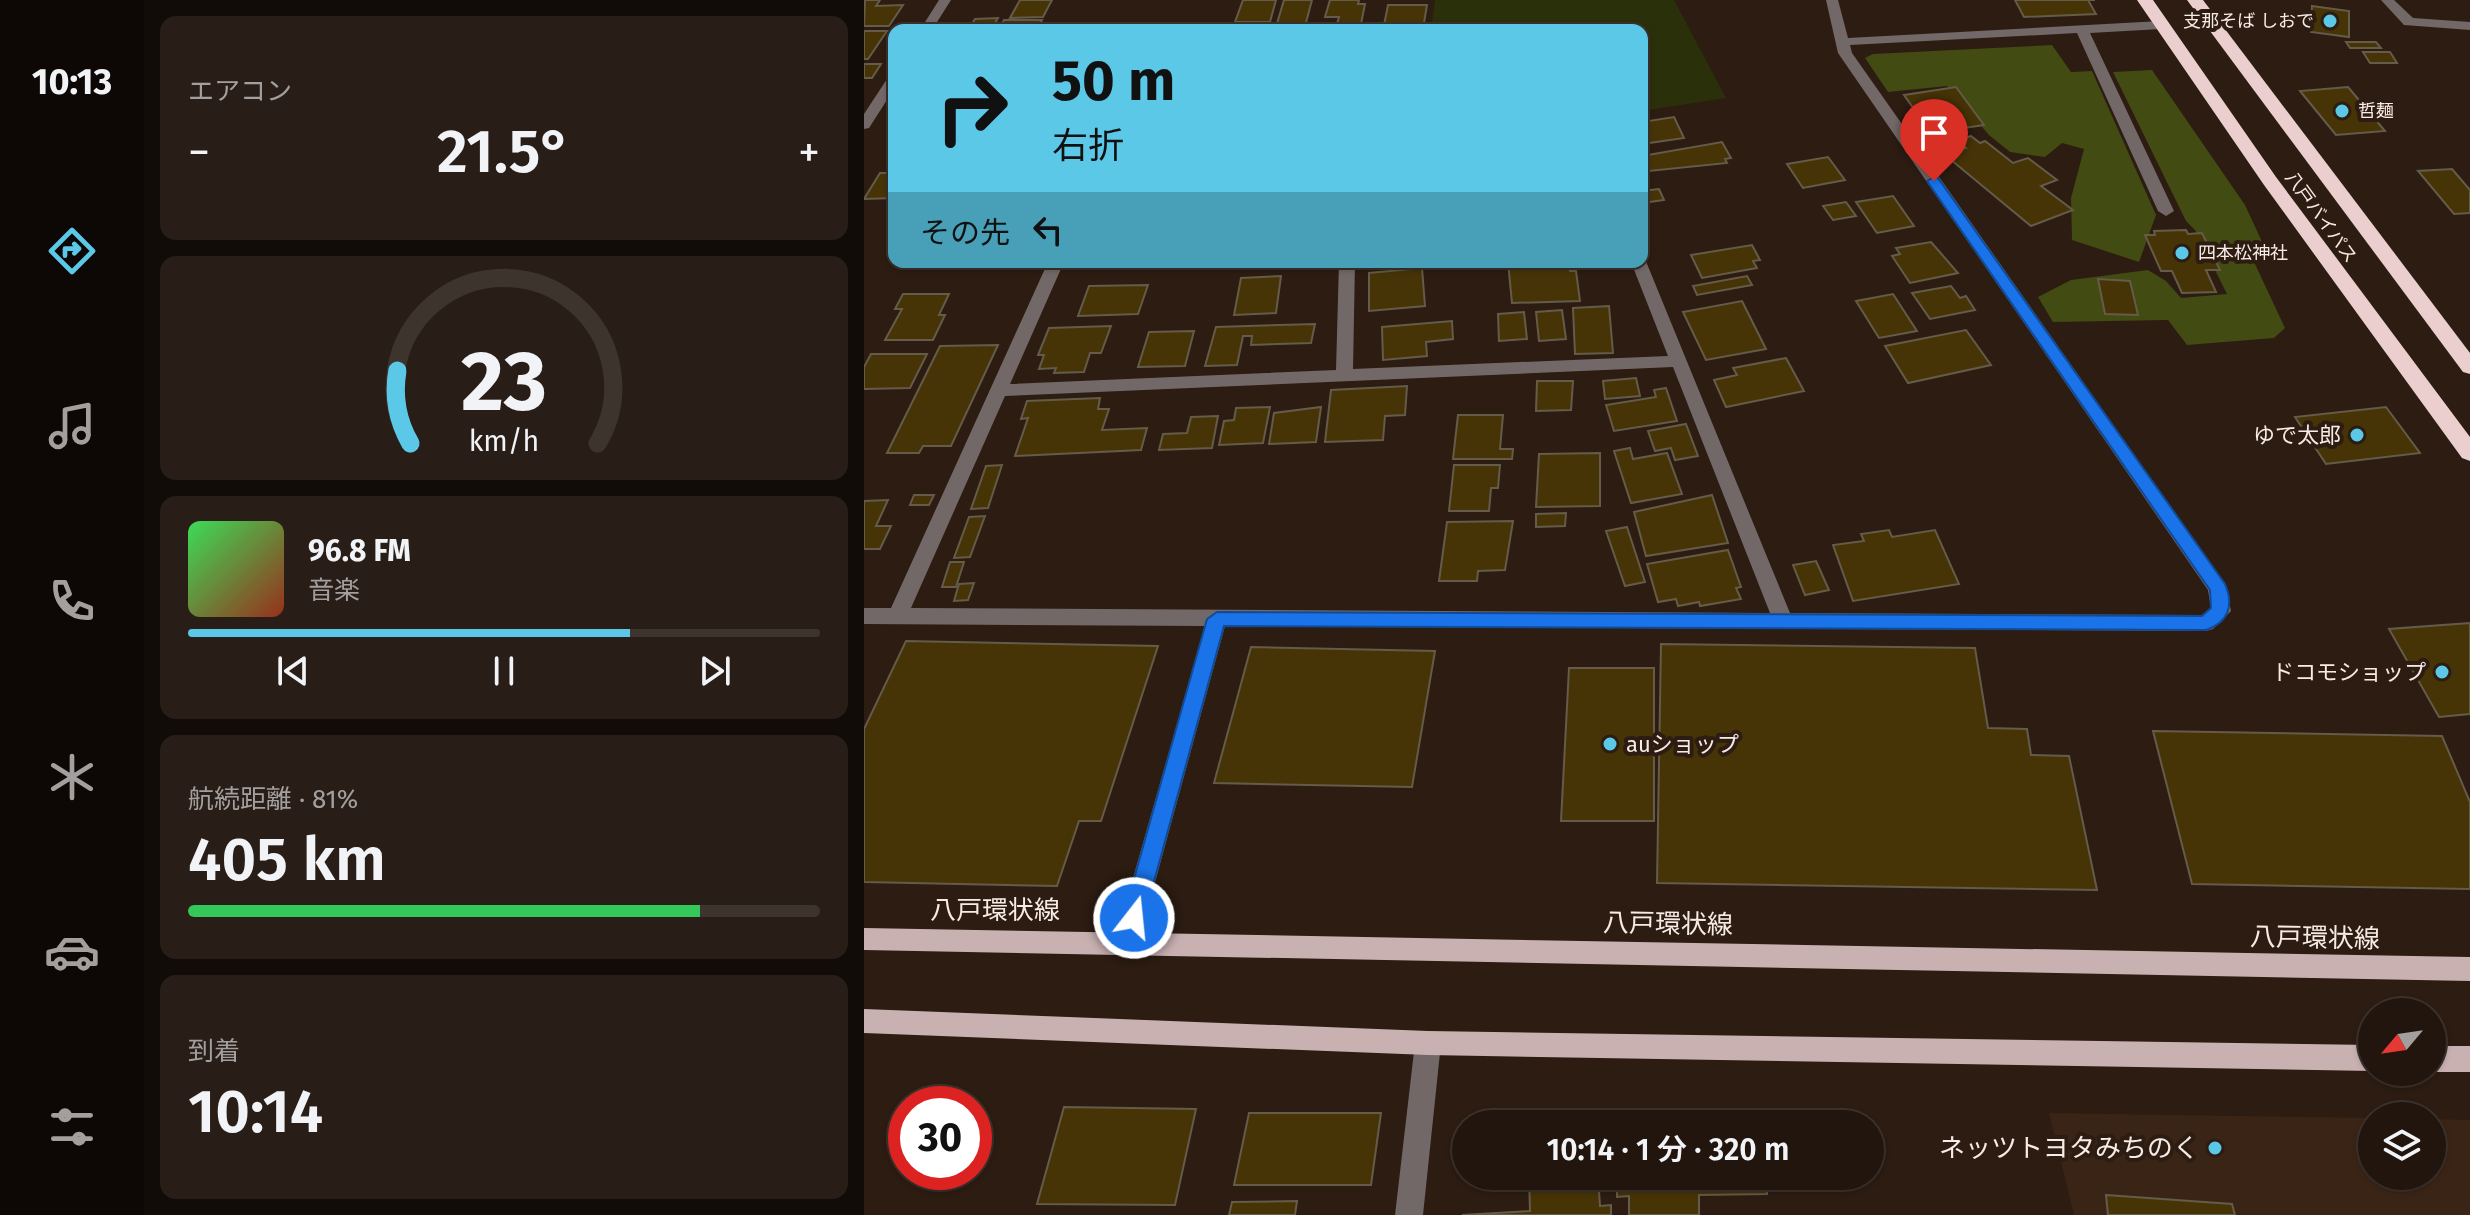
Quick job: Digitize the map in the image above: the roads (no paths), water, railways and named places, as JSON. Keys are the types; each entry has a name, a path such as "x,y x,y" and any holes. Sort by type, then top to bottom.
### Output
{"highway":[{"name":"八戸バイパス","path":"2145,0 2270,181 2470,453"},
{"name":"八戸バイパス","path":"2195,0 2470,367"}],"main road":[{"name":"八戸環状線","path":"864,939 1127,941 2153,966 2470,969"},
{"path":"864,1021 1428,1043 2358,1058"},
{"path":"2446,1059 2470,1059"}],"street":[{"path":"930,24 945,0"},
{"path":"864,616 2206,623 2221,611 2218,589 1845,53 1832,0"},
{"path":"2387,0 2409,22 2470,26"},
{"path":"1841,42 2161,25"},
{"path":"2082,29 2166,211"},
{"path":"864,125 888,88"},
{"path":"898,616 1002,390 1053,268"},
{"path":"1344,374 1347,268"},
{"path":"1641,268 1784,623"},
{"path":"1002,390 1679,361"},
{"path":"1127,941 1217,619"},
{"path":"1409,1215 1428,1043"}],"place":[{"name":"支那そば しおで","path":"2330,21"},
{"name":"哲麺","path":"2342,111"},
{"name":"四本松神社","path":"2182,253"},
{"name":"ゆで太郎","path":"2357,435"},
{"name":"ドコモショップ","path":"2442,672"},
{"name":"auショップ","path":"1610,744"},
{"name":"ネッツトヨタみちのく","path":"2215,1148"}]}
